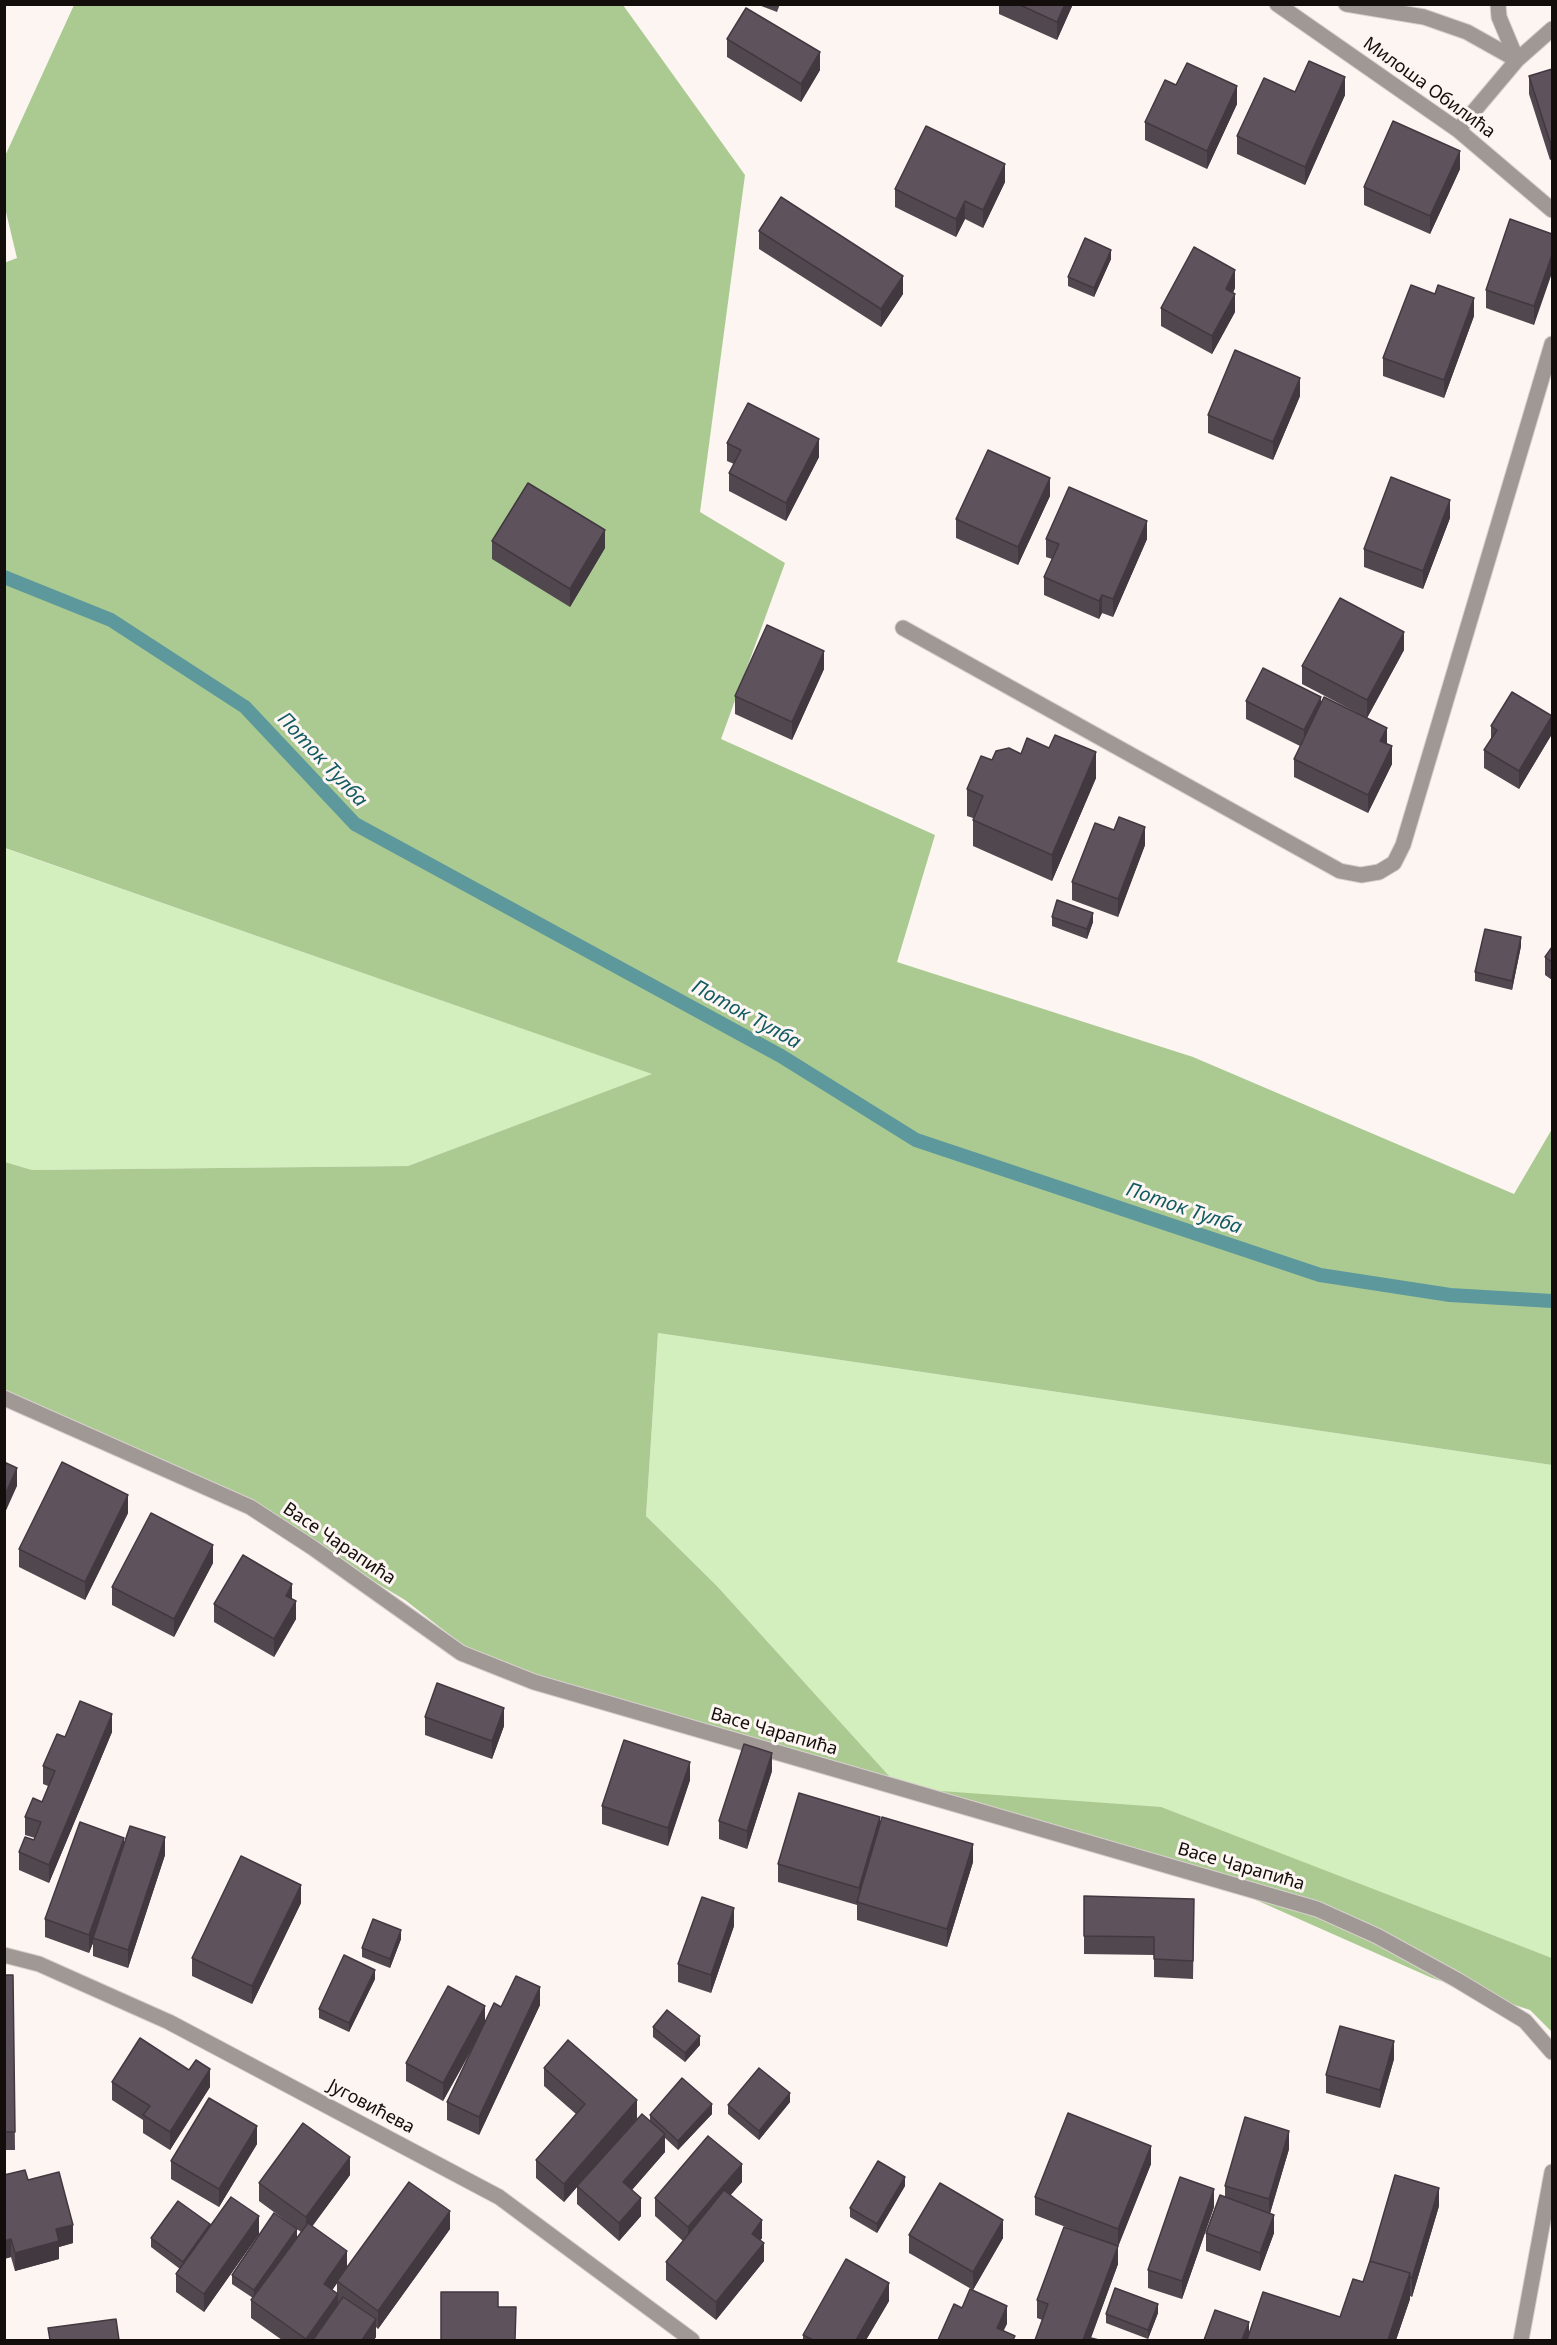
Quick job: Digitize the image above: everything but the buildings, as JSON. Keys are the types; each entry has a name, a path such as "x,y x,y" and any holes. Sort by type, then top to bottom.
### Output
{"street":[{"name":"Милоша Обилића","path":"1277,4 1458,130 1552,210"},
{"path":"1346,4 1424,17 1467,32 1517,60"},
{"path":"1498,4 1500,17 1517,60"},
{"path":"1458,130 1517,60 1552,29"},
{"path":"903,628 1340,871 1362,875 1379,872 1394,863 1403,845 1552,344"},
{"name":"Васе Чарапића","path":"4,1398 250,1507 313,1548 461,1653 534,1682 1317,1909 1377,1936 1525,2021 1552,2052"},
{"name":"Југовићева","path":"4,1955 39,1964 169,2022 499,2197 692,2340"},
{"path":"1521,2340 1552,2172"}],"green space":[{"path":"74,5 623,5 745,175 700,512 785,563 721,739 935,835 897,962 1193,1057 1514,1194 1552,1129 1552,1465 658,1333 646,1516 717,1586 900,1788 1161,1807 1552,1958 1552,2032 1530,2010 1432,1978 1247,1896 486,1663 405,1600 250,1507 5,1398 5,1162 32,1170 408,1166 652,1074 5,848 4,263 17,258 5,208 5,156"},
{"path":"4,848 653,1074 408,1166 32,1170 5,1162"},
{"path":"658,1333 1552,1465 1552,1958 1444,1917 900,1788 717,1586 646,1516"}],"waterway":[{"name":"Поток Тулба","path":"4,577 111,620 245,707 355,824 781,1056 916,1140 1320,1275 1450,1295 1552,1301"}]}
